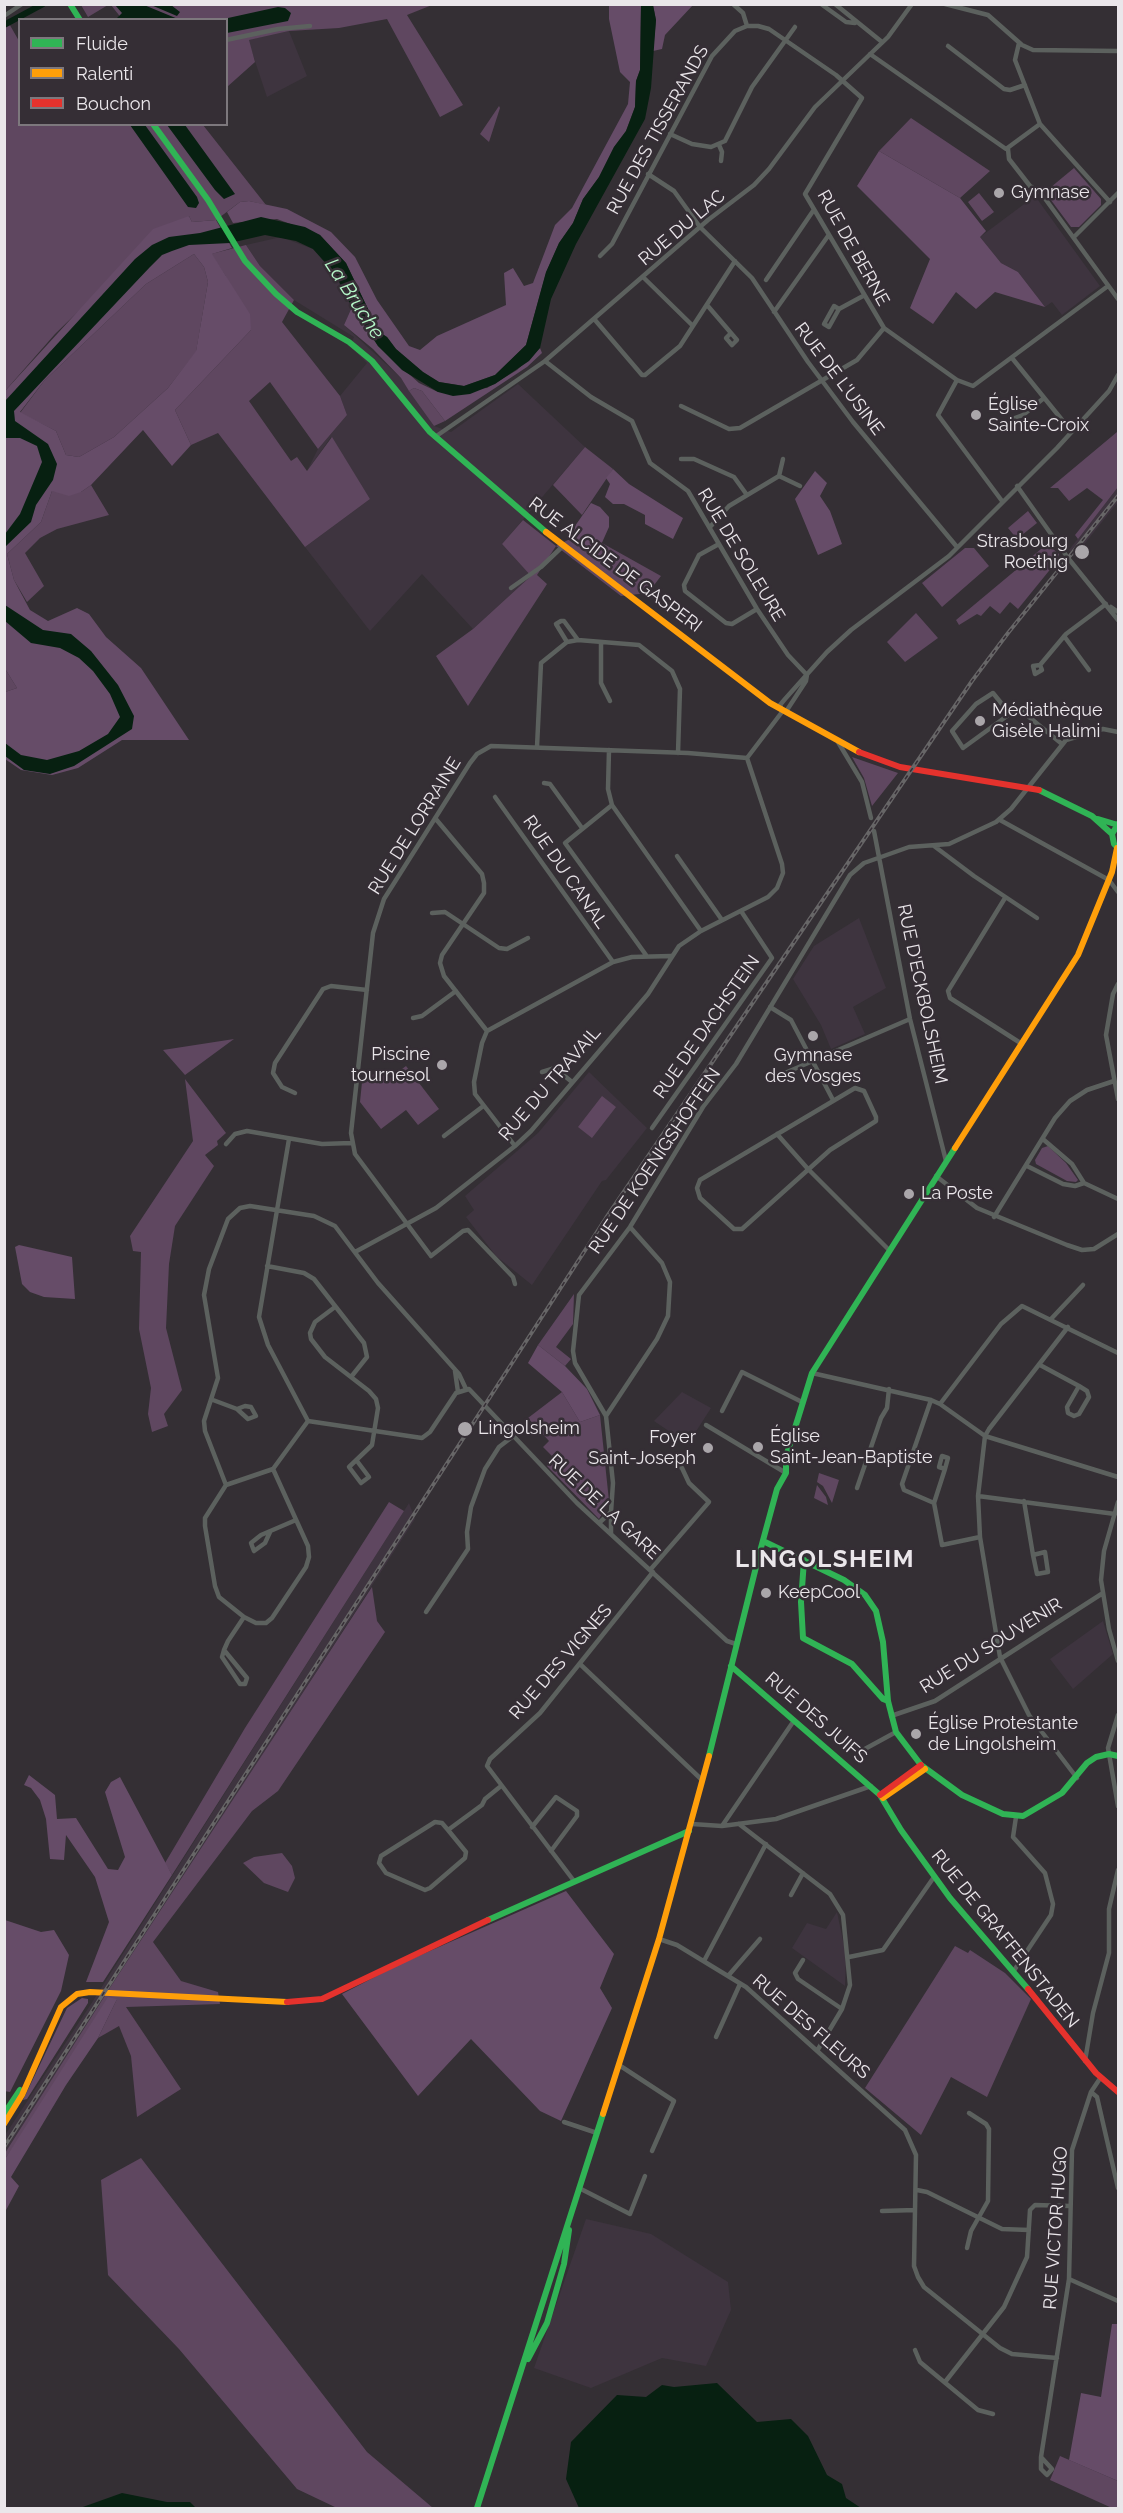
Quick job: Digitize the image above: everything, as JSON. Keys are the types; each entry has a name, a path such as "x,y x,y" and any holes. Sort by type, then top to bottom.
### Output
{"main road":[{"path":"70,4 79,18"},
{"name":"RUE ALCIDE DE GASPERI","path":"154,126 220,219 251,268 291,307 349,342 372,361 435,436 516,510 635,598 782,712"},
{"path":"782,712 863,755 900,767 1028,787 1057,798 1096,818 1118,824 1112,834"},
{"path":"520,2373 543,2335 552,2307 570,2216 659,1939 690,1828 777,1489 786,1473 786,1457 812,1373 1078,955 1112,872 1118,848 1112,834 1096,818"},
{"path":"1112,872 1119,863"},
{"path":"763,1541 844,1580 865,1595 876,1611 883,1642 888,1701 896,1732 923,1767 982,1806 1016,1817 1062,1793 1077,1778 1087,1763 1109,1754 1119,1756"},
{"path":"804,1560 801,1602 803,1638 852,1664 883,1699 888,1701"},
{"name":"RUE DES JUIFS","path":"730,1666 751,1681 793,1722 881,1796"},
{"path":"881,1796 923,1767"},
{"name":"RUE DE GRAFFENSTADEN","path":"881,1796 901,1830 934,1876 1085,2061 1119,2092"},
{"path":"4,2124 30,2075 61,2007 69,1998 82,1993 281,2002 315,2001 690,1828"},
{"path":"4,2114 30,2075"},
{"path":"477,2508 548,2289 562,2257"},
{"path":"548,2289 556,2291"},
{"path":"544,2304 552,2307"}],"street":[{"path":"4,16 22,4"},
{"path":"733,4 743,13 747,26 769,29 842,80"},
{"path":"821,4 846,22 855,23"},
{"path":"835,4 855,23 882,42"},
{"name":"RUE DU LAC","path":"435,436 545,361 764,175 806,118 882,42 912,4"},
{"path":"945,4 988,15 1026,48 1043,51 1119,51"},
{"path":"228,40 279,29 310,26"},
{"name":"RUE DES TISSERANDS","path":"600,256 612,244 712,56 728,37 747,26"},
{"path":"670,134 692,144 719,145 731,134 752,87 795,27"},
{"path":"1019,43 1015,60 1040,124 1110,202"},
{"path":"948,46 1004,89 1010,90 1025,85"},
{"path":"870,54 1008,149 1009,159 1030,186 1041,193 1119,299"},
{"name":"RUE DE BERNE","path":"842,80 860,94 862,101 807,189 806,199 884,328 957,380"},
{"path":"1008,149 1040,124"},
{"path":"719,145 722,152 721,161"},
{"name":"RUE DE L'USINE","path":"648,174 674,191 700,227 752,278 853,422 957,548"},
{"path":"1074,237 1119,193"},
{"path":"766,280 813,211"},
{"path":"774,312 828,236"},
{"path":"595,320 645,375 680,346 735,261"},
{"path":"644,278 693,326"},
{"path":"1002,501 938,415 957,380 973,386 1108,286"},
{"path":"840,309 863,296"},
{"path":"706,304 731,333"},
{"path":"681,405 729,429 740,428 857,360 884,328"},
{"path":"1012,358 1071,431"},
{"name":"RUE DE SOLEURE","path":"545,361 591,397 632,421 650,463 688,491 757,609 788,655 807,675"},
{"path":"747,758 782,712 787,710 806,681 807,675 851,630 957,548 1109,391 1119,375"},
{"path":"1012,419 1044,398"},
{"path":"681,459 694,459 734,477 747,495"},
{"path":"710,527 729,506 779,476 783,459"},
{"path":"779,476 800,486"},
{"path":"1017,486 1067,555 1119,620"},
{"path":"719,544 699,555 684,585 685,591 726,623 732,624 757,609"},
{"path":"511,588 541,567 562,546"},
{"path":"1106,604 1119,612"},
{"path":"1040,665 1064,636 1106,604"},
{"path":"567,642 556,624 561,621 564,621 578,640"},
{"path":"1064,636 1089,670"},
{"path":"537,747 541,663 567,642 578,640 639,645 672,671 680,689 678,753"},
{"path":"602,642 601,682 610,701"},
{"path":"1010,714 993,693 976,704 952,731 963,748 1010,714 1018,708 1062,743"},
{"path":"1119,732 1103,729 1062,743 999,820 1109,880 1119,892"},
{"path":"838,742 862,782 871,818"},
{"name":"RUE DE LORRAINE","path":"351,1143 367,990 378,913 408,858 477,754 491,746 747,758"},
{"path":"609,750 608,789 612,805 701,931"},
{"name":"RUE DU TRAVAIL","path":"355,1252 408,1225 463,1188 514,1146 648,994 671,956 701,931 772,893 783,873 747,758"},
{"path":"544,783 550,784 582,828"},
{"name":"RUE DU CANAL","path":"495,797 613,962"},
{"path":"612,805 565,840 646,955"},
{"path":"435,818 482,874 484,893 440,963 444,976 487,1031"},
{"name":"RUE DE KOENIGSHOFFEN","path":"611,1534 613,1483 606,1416 575,1363 573,1351 578,1299 581,1291 630,1227 770,1007 850,875 858,867 878,858 909,847 934,846 958,841 999,820"},
{"name":"RUE D'ECKBOLSHEIM","path":"874,831 910,1019 946,1161"},
{"path":"934,846 1005,898 1038,918"},
{"path":"677,856 723,920"},
{"path":"1005,898 948,992 950,998 1022,1044"},
{"name":"RUE DE DACHSTEIN","path":"652,1128 772,958 741,911"},
{"path":"432,913 445,912 499,948 507,948 528,938"},
{"path":"514,1146 482,1107 475,1094 474,1082 482,1042 487,1031 613,962 646,955 671,956"},
{"path":"1119,984 1113,994 1106,1035 1119,1099"},
{"path":"296,1093 282,1087 273,1073 275,1063 323,989 331,986 367,990"},
{"path":"413,1018 422,1016 456,991"},
{"path":"770,1007 791,1020 833,1100"},
{"path":"778,1076 910,1019"},
{"path":"542,1072 555,1068 572,1082"},
{"path":"994,1216 1008,1191 1044,1140 1055,1118 1070,1101 1087,1090 1114,1081"},
{"path":"855,1088 864,1091 876,1117 876,1121 830,1150 738,1230 700,1198 697,1188 700,1180 777,1134 855,1088"},
{"path":"444,1136 482,1107"},
{"path":"226,1144 235,1134 247,1131 322,1144 351,1143 357,1157 431,1256 463,1231 468,1230 513,1277 515,1284"},
{"path":"777,1134 808,1169 889,1250"},
{"path":"289,1139 259,1317 262,1331 308,1421"},
{"path":"1044,1140 1072,1164 1084,1183 1119,1198"},
{"path":"1027,1166 1063,1184 1075,1186 1084,1183"},
{"path":"936,1176 977,1208 1082,1250 1094,1249 1119,1234"},
{"name":"RUE DE LA GARE","path":"226,1485 205,1431 204,1421 213,1400 218,1378 204,1295 208,1269 228,1219 233,1213 250,1206 314,1216 335,1226 378,1283 454,1369 466,1389 476,1395 513,1437 599,1523 727,1641 736,1644"},
{"path":"606,1416 657,1339 669,1316 670,1282 662,1263 630,1227"},
{"path":"267,1266 304,1273 314,1279 335,1306 367,1350 367,1357 351,1377"},
{"path":"1051,1319 1083,1285"},
{"path":"335,1306 311,1327 311,1339 325,1357 376,1399 378,1408 370,1450 349,1467 361,1483 369,1477 357,1461"},
{"path":"940,1404 1001,1324 1020,1308 1026,1306 1119,1353"},
{"path":"1068,1328 985,1436 978,1496 980,1537 1000,1657 1029,1714 1077,1778"},
{"path":"1040,1365 1079,1386 1087,1391 1089,1397 1079,1414 1074,1416 1068,1413 1067,1407 1079,1386"},
{"path":"454,1369 458,1392"},
{"path":"722,1411 742,1372 802,1402"},
{"path":"812,1373 931,1400 985,1436 1119,1477"},
{"path":"308,1421 424,1437 458,1392 466,1389"},
{"path":"857,1488 881,1418 887,1408 889,1389"},
{"path":"213,1400 237,1409"},
{"path":"931,1400 902,1484 904,1490 910,1495 934,1503"},
{"path":"273,1469 308,1546 306,1567 272,1618 266,1623 256,1623 225,1604 214,1586 205,1518 226,1485 273,1469 308,1421"},
{"path":"706,1425 786,1473"},
{"path":"426,1612 468,1549 466,1532 471,1507 485,1469 499,1448 513,1437"},
{"name":"RUE DES VIGNES","path":"574,1881 487,1766 490,1759 540,1713 581,1665 652,1571 709,1502 689,1483 682,1468 660,1454"},
{"path":"945,1469 934,1503 942,1545 980,1537"},
{"path":"978,1496 1114,1514"},
{"path":"1024,1501 1033,1555 1037,1574 1048,1572 1045,1552 1033,1555"},
{"path":"1119,1502 1104,1551 1102,1593 1119,1661"},
{"path":"599,1523 611,1512"},
{"path":"270,1532 265,1543 254,1551 251,1543 270,1532 296,1521"},
{"name":"RUE DU SOUVENIR","path":"891,1716 935,1701 1102,1593"},
{"path":"224,1650 247,1678 245,1684 240,1684 224,1663 224,1650 244,1617"},
{"path":"581,1665 702,1780"},
{"path":"1118,1716 1108,1748 1119,1806"},
{"path":"722,1826 793,1722"},
{"path":"853,1746 863,1750 896,1732"},
{"path":"448,1830 482,1805 485,1799 501,1786"},
{"path":"690,1828 776,1819 871,1786"},
{"path":"532,1827 556,1797 577,1811 577,1816 551,1851"},
{"path":"1013,1972 1048,1921 1053,1904 1045,1874 1013,1837 1016,1817"},
{"path":"750,1832 756,1821"},
{"path":"435,1822 442,1823 448,1830 466,1852 465,1858 430,1888 425,1890 386,1873 379,1863 381,1856 435,1822"},
{"path":"739,1824 837,1902 843,1915 850,1985 842,2009 817,2051"},
{"path":"704,1961 766,1844"},
{"path":"1085,2061 1093,2013 1109,1953 1112,1899 1119,1870"},
{"path":"790,1895 803,1873"},
{"path":"849,1957 883,1950 934,1876"},
{"path":"1112,1899 1119,1901"},
{"name":"RUE DES FLEURS","path":"659,1939 677,1945 740,1984 905,2130 916,2155 917,2190"},
{"path":"728,1976 760,1939"},
{"path":"803,1960 795,1973 798,1979 842,2009"},
{"path":"716,2037 740,1984"},
{"path":"619,2065 674,2101 652,2151"},
{"name":"RUE VICTOR HUGO","path":"1041,2457 1069,2279 1072,2150 1091,2092 1101,2077"},
{"path":"1091,2092 1098,2103 1119,2188"},
{"path":"967,2248 988,2201 989,2129 986,2124 969,2113"},
{"path":"564,2122 597,2133"},
{"path":"579,2188 630,2214 645,2176"},
{"path":"1029,2230 1002,2229 927,2192 917,2190 914,2266 924,2287 1000,2348 1012,2354 1057,2358"},
{"path":"945,2382 1004,2307 1027,2257 1030,2210 1035,2205 1070,2206"},
{"path":"882,2211 915,2210"},
{"path":"1069,2279 1119,2301"},
{"path":"915,2350 920,2362 978,2410 993,2414"}],"shaded area":[{"path":"81,5 108,5 88,17"},
{"path":"111,5 432,5 407,15 463,105 440,117 387,19 339,28 289,31 249,40 255,62 228,86 228,18 121,18"},
{"path":"609,5 641,5 640,70 636,81 635,107 626,131 614,147 599,177 583,199 573,223 559,243 546,273 526,345 495,375 464,386 439,382 423,372 396,349 387,337 373,328 368,309 346,263 320,235 277,219 233,223 227,212 240,202 249,201 287,209 331,232 355,257 377,300 409,346 420,350 437,336 506,305 504,273 513,268 524,286 533,283 555,225 572,208 628,104 630,82 620,72 609,19"},
{"path":"653,5 693,5 665,35 662,49 653,51 656,20"},
{"path":"7,20 18,39 18,126 204,126 266,205 249,201 240,202 216,220 192,222 189,216 90,300 55,334 5,391 4,21"},
{"path":"289,31 307,76 267,97 248,40"},
{"path":"499,106 500,108 489,142 480,134"},
{"path":"911,118 990,171 960,198 879,151"},
{"path":"879,151 960,198 986,231 980,237 1001,263 1018,272 1045,307 995,292 976,309 956,292 933,324 910,308 930,259 857,186"},
{"path":"1074,168 1101,199 1101,205 1079,227 1071,227 1045,192"},
{"path":"979,193 994,212 982,221 968,202"},
{"path":"1035,196 1100,286 1062,315 1052,302 1045,307 1018,272 1001,263 980,237"},
{"path":"189,216 192,222 216,220 232,248 212,254 250,314 251,330 175,410 191,445 172,466 143,430 91,485 81,492 69,496 52,491 41,522 7,554 14,580 30,610 48,621 77,608 89,614 106,637 141,668 189,740 122,740 78,768 52,775 21,770 5,759 5,692 17,688 4,667 5,391 153,229","holes":["194,254 204,267 208,282 196,351 168,388 114,437 79,457 66,455 56,431 20,412 44,381 146,284"]},
{"path":"281,237 313,249 338,276 340,287 352,307 344,325 401,378 434,426 451,432 518,384 585,447 502,544 531,576 473,629 422,574 370,631 305,547 370,499 331,437 307,471 318,449 347,415 340,396 367,363 350,346 354,337 294,300 260,266 246,245"},
{"path":"246,245 260,266 294,300 282,322 340,396 347,415 318,449 270,382 249,401 291,461 297,457 307,471 332,437 370,499 305,547 218,433 191,445 175,410 251,330 225,275 211,254"},
{"path":"194,254 204,267 208,282 196,352 168,388 114,437 79,457 66,455 56,431 20,413 44,381 146,284"},
{"path":"352,307 378,346 419,383 438,392 487,388 517,370 540,348 542,353 527,367 445,421 422,391 414,388 409,391 401,378 373,349 344,325"},
{"path":"414,388 422,391 445,421 434,426 409,391"},
{"path":"1117,432 1118,487 1078,539 1075,535 1103,500 1087,488 1069,501 1058,488 1050,488"},
{"path":"585,447 613,469 582,515 553,485"},
{"path":"613,469 629,484 683,518 673,539 645,524 645,515 624,504 613,504 605,497 610,484 606,478"},
{"path":"815,471 827,483 820,496 830,511 842,544 818,555 795,499"},
{"path":"91,485 109,515 57,529 40,538 25,553 44,586 27,602 14,580 7,554 41,522 52,491 81,492"},
{"path":"1118,487 1118,502 1074,557 1069,550"},
{"path":"591,503 600,507 609,517 609,527 596,556 572,538 575,526"},
{"path":"1028,511 1037,523 1017,539 1008,528"},
{"path":"523,520 556,546 537,575 547,584 468,706 436,656 473,629 531,576 502,544"},
{"path":"572,538 596,556 602,543 661,576 648,593 621,596 556,546"},
{"path":"1047,544 1059,554 1057,561 1018,609 1010,602 1000,614 990,606 981,616 977,614 959,625 956,620"},
{"path":"965,548 974,548 989,566 942,607 922,583"},
{"path":"916,613 938,638 905,662 887,642"},
{"path":"4,667 17,688 5,692 4,692"},
{"path":"852,757 898,773 872,806 864,778"},
{"path":"859,918 886,988 853,1007 865,1034 831,1049 821,1025 793,979 814,946"},
{"path":"234,1039 185,1075 163,1050"},
{"path":"406,1066 439,1109 418,1125 406,1110 381,1129 360,1102 362,1082 379,1070 387,1080"},
{"path":"589,1072 647,1128 606,1180 602,1181 532,1285 496,1256 466,1217 474,1210 465,1196 538,1133"},
{"path":"185,1079 226,1133 217,1141 218,1145 205,1155 214,1166 175,1226 169,1264 166,1328 182,1390 164,1414 168,1426 152,1432 148,1414 151,1388 139,1329 141,1252 133,1251 130,1236 193,1141"},
{"path":"602,1096 616,1107 592,1138 578,1127"},
{"path":"1048,1146 1066,1163 1078,1180 1076,1182 1067,1181 1036,1164 1035,1160 1042,1148"},
{"path":"19,1245 72,1257 75,1299 44,1297 30,1292 22,1284 15,1247"},
{"path":"574,1294 573,1324 556,1347 571,1359 565,1366 538,1345"},
{"path":"538,1345 565,1366 587,1389 600,1415 580,1422 562,1392 528,1363"},
{"path":"562,1392 580,1422 600,1415 609,1501 599,1519 547,1466 560,1453 557,1451 552,1456 543,1447 549,1441 528,1418"},
{"path":"682,1392 711,1408 688,1444 654,1421"},
{"path":"819,1473 839,1480 832,1503 823,1486 817,1482"},
{"path":"817,1485 826,1497 828,1505 814,1498"},
{"path":"389,1502 404,1511 172,1875 165,1863 245,1728"},
{"path":"409,1503 415,1519 5,2153 5,2135 91,2004"},
{"path":"372,1587 377,1621 385,1632 278,1791 252,1811 153,1942 181,1981 218,1992 220,2004 126,2007 181,2089 137,2117 131,2056 119,2026 98,2038 117,1999 5,2159 5,2153 113,1983"},
{"path":"1103,1621 1113,1654 1073,1689 1050,1659"},
{"path":"29,1775 55,1795 57,1819 76,1818 108,1869 118,1870 125,1857 105,1792 111,1782 120,1777 172,1875 103,1982 86,1982 109,1922 95,1877 66,1835 64,1860 50,1859 46,1819 40,1800 31,1788 24,1785"},
{"path":"282,1853 292,1866 295,1878 288,1892 264,1883 243,1863 254,1857"},
{"path":"566,1891 614,1954 600,1988 612,2008 561,2121 540,2111 471,2039 418,2096 342,1994 398,1965"},
{"path":"837,1912 846,1955 845,1986 792,1948 807,1923 826,1929"},
{"path":"5,1920 41,1932 54,1930 69,1955 61,1991 10,2092 4,2091"},
{"path":"955,1946 968,1953 970,1950 1005,1973 1031,1999 987,2097 951,2077 921,2135 865,2088"},
{"path":"108,1997 117,1999 98,2038 66,2085 11,2177 19,2186 5,2212 5,2159"},
{"path":"82,1998 88,1999 88,2003 27,2099 23,2100 67,2008"},
{"path":"141,2158 367,2452 433,2508 337,2508 297,2489 179,2349 108,2275 101,2180"},
{"path":"586,2219 651,2234 728,2282 731,2310 706,2366 662,2358 591,2388 534,2368"},
{"path":"1112,2324 1118,2324 1118,2481 1069,2460 1081,2393 1101,2397"},
{"path":"1060,2456 1118,2481 1118,2508 1112,2508 1050,2480"}],"water":[{"path":"115,5 144,5 176,18 117,18 122,13"},
{"path":"151,5 171,5 180,12 177,16"},
{"name":"La Bruche","path":"641,5 653,5 656,20 651,88 645,119 576,244 551,299 540,348 529,361 495,384 470,394 453,396 438,392 402,370 378,346 344,294 337,276 313,249 296,241 265,235 230,243 189,245 172,251 162,255 150,267 14,411 15,421 48,444 57,464 53,480 36,505 31,522 5,547 5,534 20,514 42,462 37,446 20,438 5,438 5,401 135,259 152,245 169,237 200,233 261,217 305,227 320,235 346,263 368,309 373,328 387,337 396,349 423,372 439,382 464,386 495,375 526,345 546,272 559,243 573,223 583,199 599,177 614,147 626,131 635,107 636,81 640,70"},
{"path":"278,7 285,8 291,13 288,21 228,33 228,18"},
{"path":"131,126 146,126 197,197 199,203 196,208 188,207"},
{"path":"168,126 186,126 235,194 224,199"},
{"path":"5,605 43,630 71,634 91,651 118,685 134,716 132,729 74,766 50,774 24,770 5,756 5,743 21,755 47,760 79,751 108,734 120,717 110,694 93,671 79,658 60,648 31,643 5,621"},
{"path":"717,2383 757,2422 791,2419 808,2436 827,2475 842,2484 846,2498 861,2508 579,2508 566,2479 571,2442 617,2395 646,2397 662,2385 674,2387"},
{"path":"122,2493 167,2502 190,2502 196,2508 80,2508"}],"waterway":[{"path":"4,25 43,4"}],"railway":[{"path":"4,2147 606,1218 972,681 1118,496"}],"traffic: fast":[{"path":"70,4 79,18"},
{"path":"154,126 208,200 245,261 276,294 297,312 349,342 372,361 430,432 546,532"},
{"path":"1039,790 1092,816 1112,834"},
{"path":"1098,819 1118,825"},
{"path":"1118,824 1112,834 1114,844 1118,848"},
{"path":"709,1756 759,1555 777,1489 786,1473 786,1457 812,1373 955,1148"},
{"path":"763,1541 844,1580 865,1595 876,1611 883,1642 888,1701 896,1732 921,1765 962,1795 1003,1814 1023,1816 1062,1793 1087,1763 1096,1757 1109,1754 1118,1756"},
{"path":"804,1560 801,1602 803,1638 852,1664 883,1699 888,1701"},
{"path":"731,1666 880,1795 901,1830 950,1898 1028,1989"},
{"path":"488,1920 689,1831"},
{"path":"4,2114 20,2090"},
{"path":"477,2508 603,2114"},
{"path":"528,2359 547,2323 564,2264 569,2230"}],"traffic: slow":[{"path":"546,532 770,703 859,752"},
{"path":"955,1148 1078,955 1112,872 1117,848"},
{"path":"603,2114 659,1939 709,1756"},
{"path":"883,1798 925,1769"},
{"path":"4,2124 22,2095 61,2007 77,1994 90,1992 287,2002"}],"traffic: jam":[{"path":"859,752 900,767 1039,790"},
{"path":"880,1795 921,1765"},
{"path":"287,2002 322,1999 488,1920"},
{"path":"1028,1989 1096,2073 1118,2092"}],"place":[{"name":"Gymnase","path":"999,193"},
{"name":"Église Sainte-Croix","path":"976,415"},
{"name":"Strasbourg Roethig","path":"1082,552"},
{"name":"Médiathèque Gisèle Halimi","path":"980,721"},
{"name":"Gymnase des Vosges","path":"813,1036"},
{"name":"Piscine tournesol","path":"442,1065"},
{"name":"La Poste","path":"909,1194"},
{"name":"Lingolsheim","path":"465,1429"},
{"name":"Église Saint-Jean-Baptiste","path":"758,1447"},
{"name":"Foyer Saint-Joseph","path":"708,1448"},
{"name":"KeepCool","path":"766,1593"},
{"name":"Église Protestante de Lingolsheim","path":"916,1734"}],"district":[{"name":"LINGOLSHEIM","path":"825,1560"}]}
